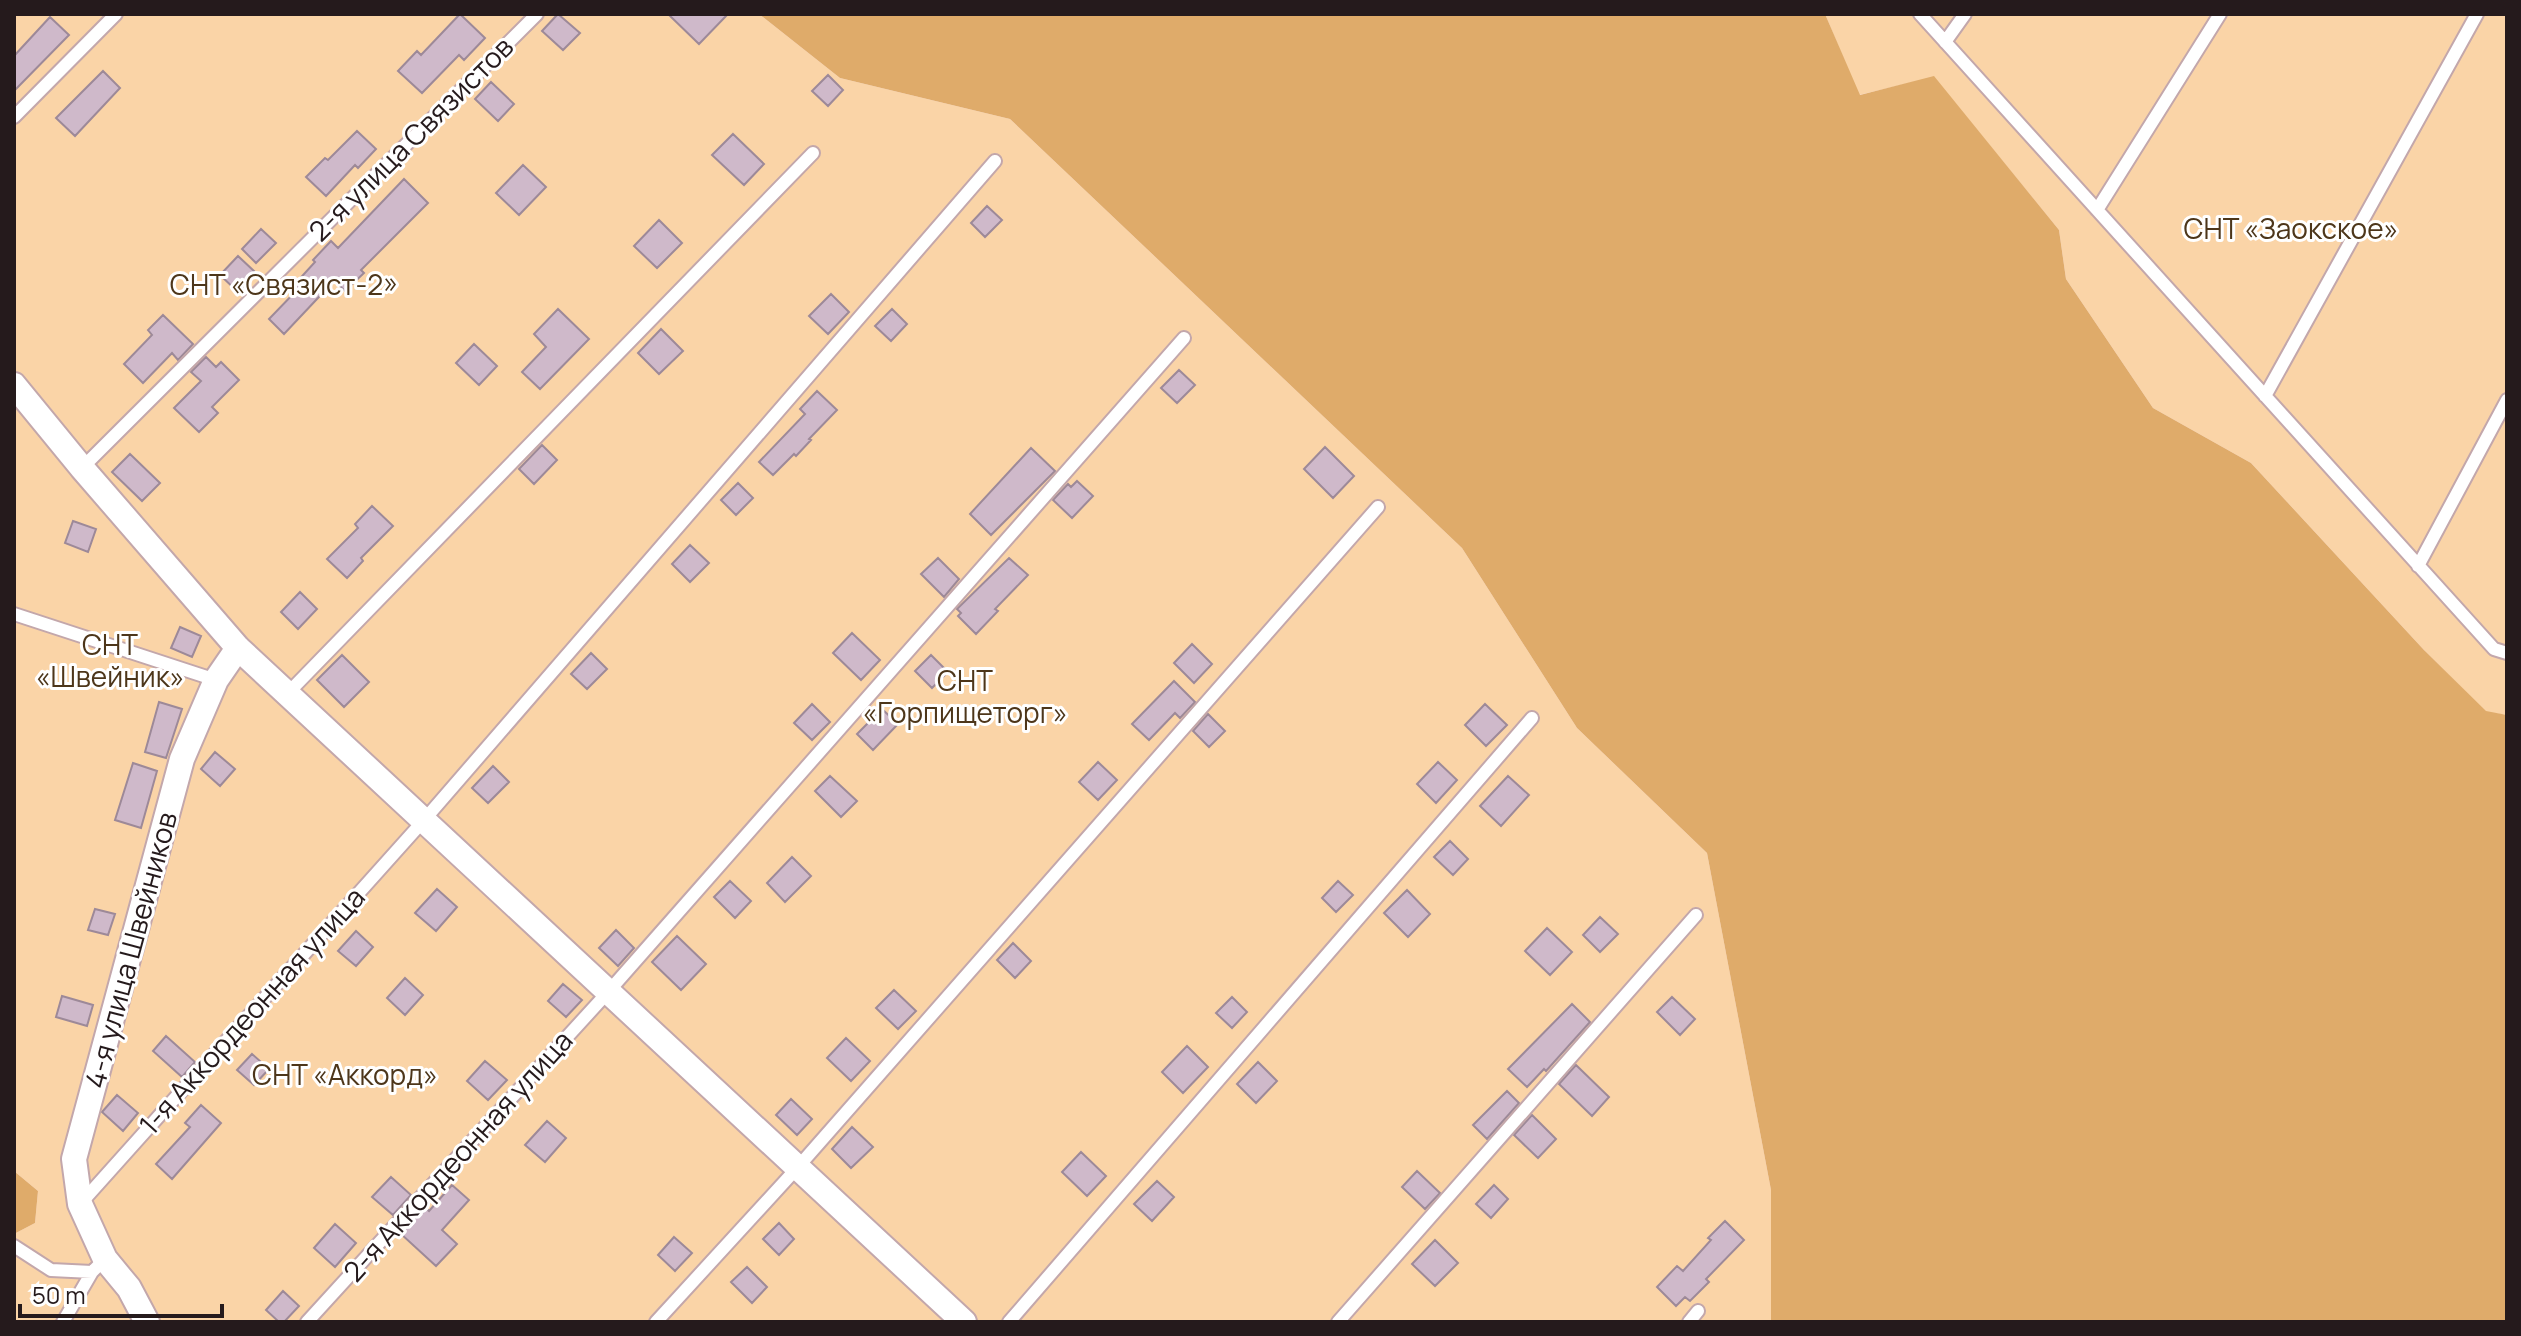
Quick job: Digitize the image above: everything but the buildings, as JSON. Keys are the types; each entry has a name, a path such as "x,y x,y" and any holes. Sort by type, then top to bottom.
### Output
{"street":[{"path":"14,385 238,648 289,692 964,1322"},
{"name":"4-я улица Швейников","path":"147,1322 129,1288 98,1266 80,1204 74,1159 182,759 216,680 238,648"}],"lane":[{"path":"14,117 116,14"},
{"name":"2-я улица Связистов","path":"82,468 537,14"},
{"path":"1920,14 2494,649 2507,653"},
{"path":"1945,42 1965,14"},
{"path":"2097,210 2220,14"},
{"path":"2265,396 2477,14"},
{"path":"289,692 813,153"},
{"name":"1-я Аккордеонная улица","path":"80,1204 425,819 995,161"},
{"name":"2-я Аккордеонная улица","path":"307,1322 609,991 1184,338"},
{"path":"2418,566 2507,400"},
{"path":"656,1322 798,1167 1378,507"},
{"path":"14,614 216,680"},
{"path":"1009,1322 1532,718"},
{"path":"1338,1322 1696,915"},
{"path":"14,1246 51,1270 98,1266"},
{"path":"63,1322 98,1266"},
{"path":"1689,1322 1698,1311"}],"green space":[{"path":"14,14 759,14 840,78 1010,119 1462,548 1577,728 1707,853 1771,1190 1771,1322 14,1322 14,1234 35,1223 38,1191 14,1171"},
{"name":"СНТ «Заокское»","path":"1825,14 2507,14 2507,715 2486,712 2424,650 2251,463 2153,408 2066,279 2059,230 1934,77 1859,95"}],"shaded area":[{"path":"759,14 1825,14 1860,95 1934,76 2059,230 2066,279 2153,408 2251,463 2424,650 2486,711 2507,715 2507,1322 1771,1322 1771,1190 1707,853 1577,728 1462,548 1010,119 840,78"},
{"path":"14,1171 38,1191 35,1223 14,1234"}],"park label":[{"name":"СНТ «Связист-2»","path":"284,285"},
{"name":"СНТ «Швейник»","path":"110,661"},
{"name":"СНТ «Горпищеторг»","path":"965,697"},
{"name":"СНТ «Аккорд»","path":"345,1075"}]}
